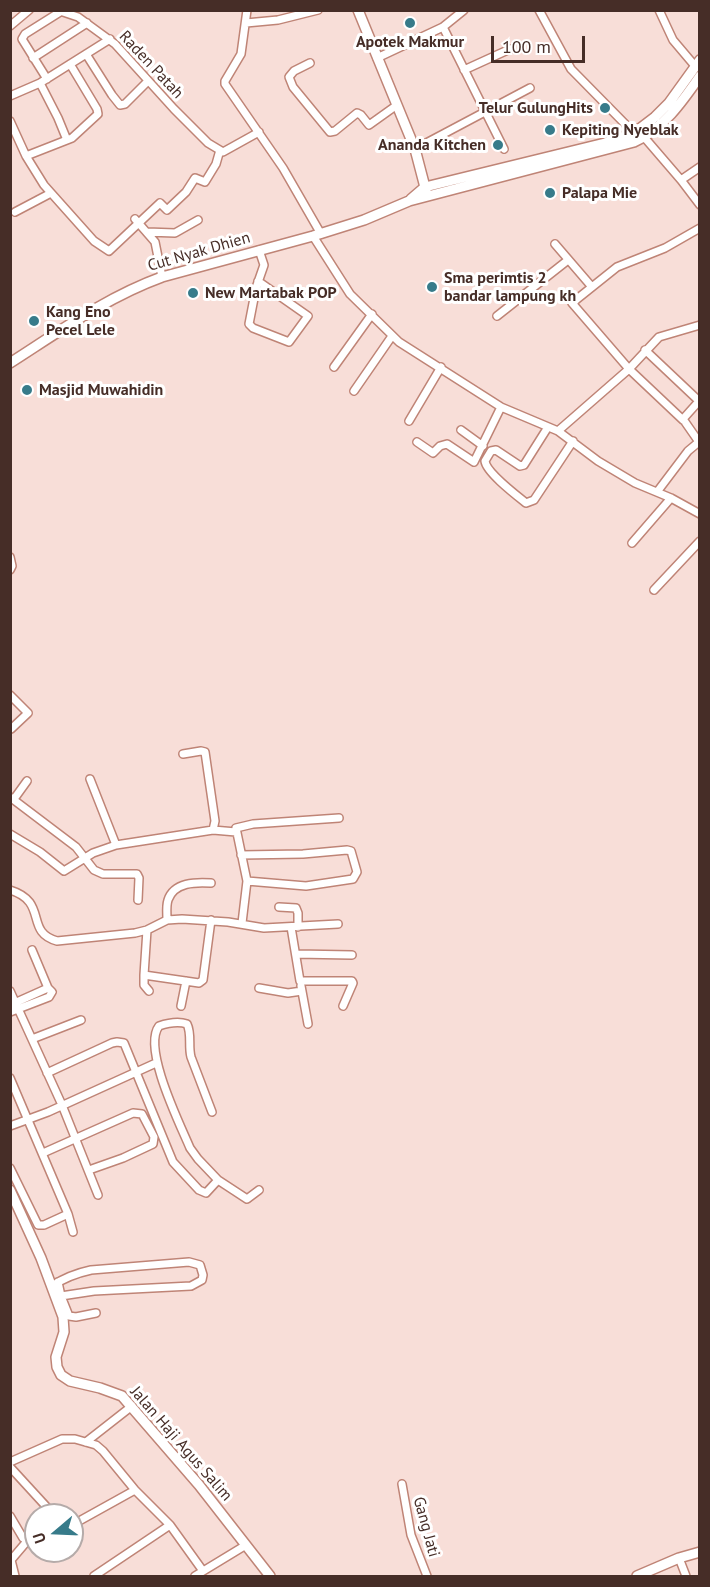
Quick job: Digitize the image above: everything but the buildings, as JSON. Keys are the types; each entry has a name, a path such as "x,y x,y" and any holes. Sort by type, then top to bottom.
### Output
{"main road":[{"path":"358,10 415,149 427,192"},
{"path":"605,146 634,133 665,114 697,63"},
{"path":"605,146 644,137 699,76"},
{"name":"Cut Nyak Dhien","path":"10,363 80,317 142,284 364,220 427,192 605,146"},
{"name":"Jalan Haji Agus Salim","path":"10,1190 55,1284 64,1326 57,1357 57,1367 61,1375 77,1384 122,1396 199,1485 270,1576"},
{"path":"637,1576 699,1552"}],"street":[{"path":"10,26 29,10"},
{"path":"247,10 241,54 225,82 283,168 350,294 392,336 501,407 558,431 598,461 699,514"},
{"path":"246,23 278,20 318,10"},
{"path":"377,58 443,27 464,10"},
{"path":"539,10 571,69 634,133"},
{"path":"659,10 673,40 697,63"},
{"path":"47,79 22,42 23,36 59,11"},
{"name":"Raden Patah","path":"59,11 78,17 110,39 208,143 219,150"},
{"path":"33,58 87,23"},
{"path":"443,27 504,149"},
{"path":"10,96 40,84 110,39"},
{"path":"464,70 510,49"},
{"path":"86,54 120,105 125,104 148,81"},
{"path":"310,63 294,71 289,77 293,87 330,132 335,131 357,113 369,124 397,105"},
{"path":"26,156 76,135 98,114 70,64"},
{"path":"40,84 67,140"},
{"path":"415,149 530,88"},
{"path":"10,121 13,132 26,156 51,193 94,241 109,251 136,221 160,203 167,210 186,192 195,178 205,182 216,164 219,150 223,152 228,150 259,132"},
{"path":"644,137 699,205"},
{"path":"681,180 699,167"},
{"path":"15,212 51,193"},
{"path":"147,232 175,233 198,220"},
{"path":"136,221 157,247 162,277"},
{"path":"657,492 683,458 699,442 683,420 629,369 573,305 574,300 617,267 665,248 699,228"},
{"path":"555,244 592,287"},
{"path":"258,281 308,316 289,342 253,328 249,324 258,281 264,265 259,250"},
{"path":"497,316 568,260"},
{"path":"334,367 372,314"},
{"path":"558,431 629,369 659,337 699,325"},
{"path":"354,391 392,336"},
{"path":"645,350 699,400 683,420"},
{"path":"409,421 441,368"},
{"path":"417,442 433,453 440,446 447,444 474,462 501,407"},
{"path":"548,427 524,465 520,466 496,450 491,451 484,461 486,468 526,503 534,500 573,441"},
{"path":"461,430 483,446"},
{"path":"632,543 671,498"},
{"path":"654,590 699,541"},
{"path":"10,557 11,570"},
{"path":"10,695 28,713 11,729"},
{"path":"183,754 205,752 215,821 213,830"},
{"path":"90,779 116,845"},
{"path":"27,781 12,798 76,847 98,873 137,874 139,878 138,900"},
{"path":"242,923 247,881 236,828 241,825 339,818"},
{"path":"10,834 40,852 64,871 85,857 116,845 213,830 236,832"},
{"path":"241,855 309,854 347,850 353,854 357,872 353,879 318,885 247,881"},
{"path":"167,920 168,899 177,889 195,882 211,884"},
{"path":"10,890 30,900 42,933 51,940 57,941 147,930 167,920 211,920 264,928 338,924"},
{"path":"279,907 296,909 298,913 294,927 296,954 308,1024"},
{"path":"144,975 199,983 203,980 211,920"},
{"path":"147,930 144,986 149,992"},
{"path":"10,1012 15,1006 51,995 52,992 48,988 32,950"},
{"path":"296,954 352,955"},
{"path":"181,1006 186,981"},
{"path":"300,981 352,981 354,986 343,1006"},
{"path":"259,988 288,993 302,991"},
{"path":"10,991 62,1105 98,1196"},
{"path":"32,1039 81,1020"},
{"path":"212,1112 191,1057 187,1024 166,1023 159,1026 154,1035 156,1063 190,1149 218,1180 247,1199 259,1190"},
{"path":"47,1072 117,1042 124,1043 177,1167 203,1193 211,1190 218,1180"},
{"path":"10,1126 156,1063"},
{"path":"10,1078 68,1214 73,1232"},
{"path":"43,1153 138,1112 145,1116 154,1137 154,1143 150,1147 89,1170"},
{"path":"10,1168 38,1225 44,1225 68,1214"},
{"path":"61,1296 94,1291 188,1287 202,1280 200,1265 189,1262 91,1270 78,1273 55,1284 69,1316 96,1313"},
{"path":"86,1442 132,1406"},
{"path":"10,1462 62,1439 96,1445 135,1490 170,1525 203,1571"},
{"path":"10,1467 43,1503"},
{"name":"Gang Jati","path":"402,1484 411,1535 426,1576"},
{"path":"84,1520 135,1490"},
{"path":"10,1516 24,1538"},
{"path":"94,1576 108,1573 170,1525"},
{"path":"15,1576 11,1560 24,1545"},
{"path":"195,1576 246,1545"},
{"path":"679,1558 686,1576"}],"place":[{"name":"Apotek Makmur","path":"410,23"},
{"name":"Telur GulungHits","path":"605,108"},
{"name":"Kepiting Nyeblak","path":"550,130"},
{"name":"Ananda Kitchen","path":"498,145"},
{"name":"Palapa Mie","path":"550,193"},
{"name":"Sma perimtis 2 bandar lampung kh","path":"432,287"},
{"name":"New Martabak POP","path":"193,293"},
{"name":"Kang Eno Pecel Lele","path":"34,321"},
{"name":"Masjid Muwahidin","path":"27,390"}]}
